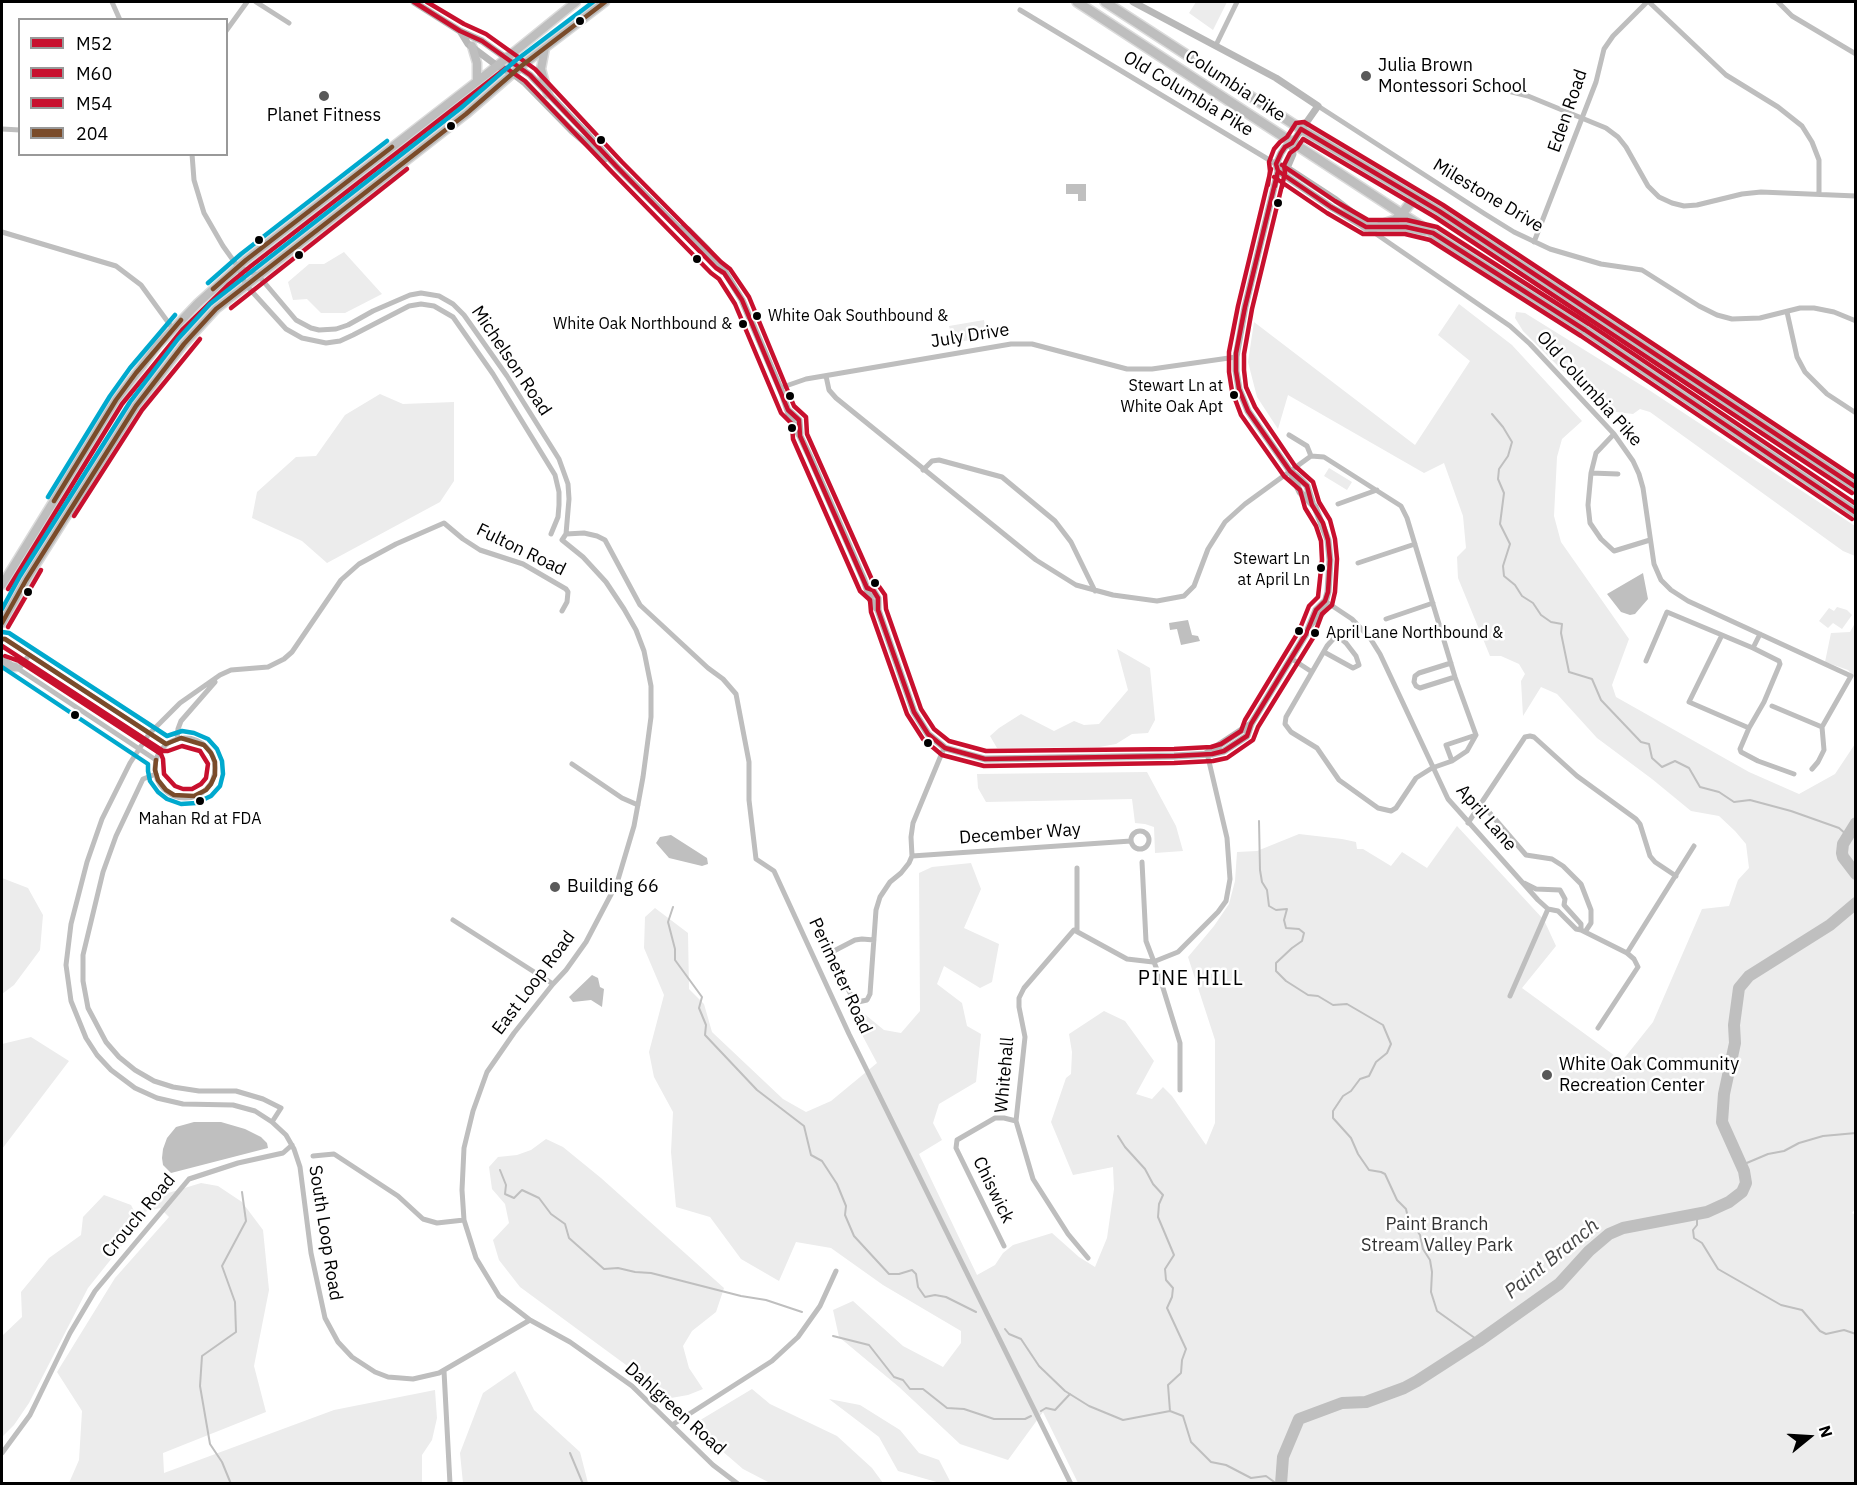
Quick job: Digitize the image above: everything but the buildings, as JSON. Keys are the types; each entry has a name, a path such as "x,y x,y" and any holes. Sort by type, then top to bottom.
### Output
{"highway":[{"name":"Columbia Pike","path":"1077,2 1292,143 1585,330 1856,513"},
{"name":"Columbia Pike","path":"1105,2 1301,129 1415,197 1856,487"},
{"path":"1376,226 1395,220 1415,197"},
{"path":"1365,227 1406,227 1433,233"}],"main road":[{"path":"2,585 116,400 173,329 198,303 238,267 576,2"},
{"path":"2,623 43,552 136,406 184,344 216,309 466,114 520,67 605,2"},
{"path":"472,46 477,63 477,81"},
{"path":"545,48 541,69 548,93"},
{"path":"2,663 11,668 17,668"}],"street":[{"path":"112,2 119,18"},
{"path":"228,28 247,2"},
{"path":"256,2 289,23"},
{"path":"414,2 460,31 482,41 505,59 520,67 590,136 617,167 716,268 724,273 742,300 788,410 799,420 800,436 867,588 873,590 878,598 878,610 914,712 928,734 944,748 985,759 1174,756 1224,751 1247,736 1251,724 1292,659 1310,625 1322,613 1328,592 1330,560 1323,523 1312,505 1307,486 1290,471 1248,411 1239,389 1236,371 1236,357 1245,307 1277,168 1285,147 1292,143 1318,106"},
{"name":"Milestone Drive","path":"1133,2 1276,78 1485,214 1534,242 1564,254 1600,264 1642,270 1699,306 1725,317 1746,320 1800,308 1814,308 1834,312 1856,321"},
{"path":"1216,45 1238,2"},
{"path":"1648,2 1726,75 1779,106 1802,126 1819,160 1819,193"},
{"name":"Eden Road","path":"1534,242 1583,118 1596,82 1604,49 1613,36 1648,2"},
{"path":"1778,2 1792,16 1856,54"},
{"name":"Old Columbia Pike","path":"1020,10 1277,168 1331,207 1365,227 1510,326 1530,344 1626,449 1639,474 1643,488 1650,540 1661,580 1688,601 1851,676 1822,727"},
{"path":"460,31 472,46 496,65 525,83 590,147 617,167"},
{"path":"1474,88 1508,91 1528,96 1606,128 1618,137 1648,186 1659,197 1672,203 1684,206 1761,192 1856,196"},
{"path":"2,129 18,130"},
{"path":"1287,168 1293,154 1292,143"},
{"path":"192,156 194,180 204,213 238,267"},
{"name":"Old Columbia Pike","path":"1277,168 1287,168 1357,216 1365,227"},
{"path":"2,232 116,266 141,285 173,329"},
{"name":"Michelson Road","path":"238,267 258,275 296,320 319,330 336,329 373,310 410,295 422,293 439,296 453,304 464,315 507,376 559,459 565,472 569,492 566,534 562,540"},
{"name":"Michelson Road","path":"238,267 246,285 286,330 312,341 326,343 340,341 409,306 421,304 434,306 453,317 498,382 555,475 559,505 558,517 551,534"},
{"path":"1787,312 1797,357 1804,372 1827,394 1856,413"},
{"name":"July Drive","path":"780,388 806,379 1011,344 1038,345 1127,369 1152,369 1236,357"},
{"path":"826,376 829,390 836,398 1036,560 1076,585 1113,595 1156,601 1184,596 1194,586 1208,549 1225,522 1245,504 1311,456 1324,457 1401,506 1476,735 1467,751 1452,762 1432,768 1416,778 1396,808 1391,811 1378,808 1339,780 1317,748 1291,732 1285,724 1286,717 1324,652 1334,638 1339,637 1347,643 1356,657 1358,668 1353,668 1324,652"},
{"path":"1614,434 1596,453 1591,472 1588,505 1590,523 1601,539 1614,551 1650,540"},
{"path":"1289,435 1307,446 1311,456"},
{"path":"923,470 932,461 939,460 1002,477 1055,521 1071,542 1095,591"},
{"path":"1591,472 1618,474"},
{"path":"1338,504 1377,490"},
{"name":"Fulton Road","path":"220,675 231,670 268,667 281,662 292,652 341,580 359,564 444,523 480,550 523,564 566,589 567,602 562,611"},
{"name":"Perimeter Road","path":"566,534 584,533 605,540 640,605 736,694 749,762 749,800 756,859 774,871 855,1044 1071,1484"},
{"name":"East Loop Road","path":"476,1258 465,1220 462,1190 464,1148 476,1101 487,1072 509,1040 586,942 617,883 634,826 651,717 651,686 644,651 630,620 606,582 583,556 562,540"},
{"path":"1358,563 1415,544"},
{"name":"April Lane","path":"1325,601 1352,619 1370,638 1380,654 1448,799 1548,909"},
{"path":"1386,619 1432,603"},
{"path":"1646,662 1667,612 1779,661 1780,664 1764,702 1740,749 1741,752 1758,761 1794,774"},
{"path":"1753,648 1760,634"},
{"path":"1722,635 1689,702 1749,728"},
{"path":"2,639 166,744"},
{"path":"17,668 28,655"},
{"path":"2,658 156,760"},
{"path":"1292,659 1312,672"},
{"path":"1451,663 1417,674 1414,682 1420,687 1455,676"},
{"path":"177,739 181,721 220,675"},
{"name":"South Loop Road","path":"220,675 180,703 149,734 139,748 102,819 79,890 66,955 68,984 74,1012 86,1038 97,1054 111,1070 135,1088 176,1103 238,1106 263,1115 281,1129 292,1145 300,1167 321,1308 333,1335 362,1364 381,1375 418,1379 444,1371"},
{"path":"1772,706 1822,727 1823,754 1812,769"},
{"path":"1452,762 1446,745 1476,735"},
{"path":"1468,823 1525,737 1534,737 1576,776 1636,819 1640,824 1650,856 1676,876"},
{"path":"177,739 192,740 209,750 215,766 213,782 201,793 182,797 174,795 160,783 156,774 156,760 166,744 177,739"},
{"path":"874,940 855,940 830,953 853,999 858,1002 867,1000 870,994 880,897 890,882 906,868 912,856 910,837 913,823 944,748"},
{"path":"1077,868 1076,931 1127,959 1153,962 1178,952 1226,901 1230,879 1227,838 1207,753"},
{"path":"572,764 622,798 638,805"},
{"path":"156,774 143,779 116,836 103,872 83,955 82,981 88,1008 106,1042 118,1057 135,1070 154,1081 173,1087 198,1091 236,1091 263,1099 281,1108 272,1122"},
{"path":"1482,804 1526,855 1552,860 1563,866 1581,884 1591,910 1591,923 1583,931"},
{"name":"December Way","path":"912,856 1131,841"},
{"path":"1627,953 1694,846"},
{"path":"1142,862 1146,941 1180,1043 1180,1090"},
{"path":"1521,881 1536,889 1560,890 1564,898 1563,905 1558,911"},
{"path":"1563,905 1581,924 1583,931"},
{"path":"1510,996 1548,909 1558,911 1576,930 1583,931 1627,953 1634,958 1638,967 1598,1028"},
{"path":"453,920 553,984"},
{"name":"Whitehall","path":"1076,931 1024,988 1019,998 1025,1037 1016,1121 1033,1179 1068,1234 1088,1258"},
{"name":"Chiswick","path":"1004,1245 956,1148 957,1140 995,1118 1016,1121"},
{"name":"Crouch Road","path":"2,1453 30,1415 70,1333 95,1291 189,1179 227,1166 283,1153 292,1145"},
{"path":"313,1155 334,1154 398,1196 423,1219 437,1222 465,1220"},
{"name":"Dahlgreen Road","path":"476,1258 499,1296 530,1320 570,1342 632,1386 713,1465 738,1484"},
{"path":"672,1425 772,1361 798,1337 820,1306 836,1271"},
{"path":"450,1484 444,1371 530,1320"}],"green space":[{"path":"1196,2 1227,2 1213,30 1189,13"},
{"path":"344,252 382,294 345,313 321,313 307,299 293,300 288,282 309,264 324,264"},
{"name":"Paint Branch Stream Valley Park","path":"1459,304 1512,345 1582,421 1562,439 1557,457 1554,516 1561,542 1629,639 1612,685 1616,697 1749,772 1799,794 1835,774 1855,744 1856,1208 1852,1213 1856,1215 1855,1483 1078,1483 1043,1412 1008,1460 960,1444 899,1387 839,1337 833,1310 853,1301 903,1346 943,1367 961,1343 961,1331 883,1285 831,1248 796,1242 779,1281 741,1259 710,1217 676,1207 671,1152 673,1112 654,1077 649,1052 664,995 644,948 645,917 655,908 688,933 689,989 704,1004 712,1032 783,1099 806,1112 831,1101 877,1063 851,1014 862,1012 884,1030 901,1033 920,1011 919,873 932,867 971,863 981,889 964,928 999,944 992,982 980,988 944,966 937,984 962,1003 967,1026 981,1034 976,1082 939,1104 933,1123 942,1140 919,1154 977,1275 995,1265 1003,1253 1013,1245 1052,1233 1079,1257 1095,1267 1107,1238 1114,1189 1113,1167 1073,1175 1051,1122 1066,1078 1071,1074 1072,1052 1069,1034 1104,1011 1125,1021 1154,1061 1136,1094 1152,1099 1163,1087 1172,1096 1206,1145 1215,1123 1215,1040 1188,957 1229,904 1235,881 1237,852 1257,851 1299,834 1356,842 1357,849 1363,849 1391,866 1402,852 1427,868 1457,826 1544,920 1556,946 1522,988 1622,1061 1653,1022 1702,909 1729,906 1738,880 1749,868 1746,844 1719,816 1691,811 1597,738 1557,694 1541,687 1523,716 1521,681 1525,674 1519,664 1501,656 1490,656 1458,578 1457,557 1466,548 1463,516 1444,463 1424,473 1288,395 1278,429 1257,397 1248,362 1254,322 1415,445 1470,361 1438,335"},
{"path":"1516,312 1525,313 1649,390 1855,526 1855,556 1843,551 1650,412 1640,409 1633,414 1600,410 1523,331 1515,318"},
{"path":"984,320 987,337 953,343 949,326"},
{"path":"380,394 403,404 454,402 454,481 440,502 327,563 302,541 252,518 257,492 296,457 316,456 345,415"},
{"path":"1329,468 1352,482 1347,490 1324,476"},
{"path":"1837,607 1847,610 1852,615 1842,629 1833,623 1828,628 1819,621 1829,608 1834,611"},
{"path":"1855,623 1855,678 1848,670 1825,662 1831,633 1850,632"},
{"path":"1117,649 1150,668 1155,720 1148,733 1132,734 1116,744 1099,747 997,748 990,736 1021,714 1054,731 1074,721 1084,725 1099,724 1128,690"},
{"path":"1147,772 1176,826 1183,851 1155,853 1154,827 1135,823 1132,799 986,802 978,788 977,774"},
{"path":"2,878 28,888 43,915 40,950 14,985 2,994"},
{"path":"31,1037 69,1061 2,1149 2,1044"},
{"path":"546,1139 563,1147 601,1178 724,1288 716,1312 692,1331 683,1346 689,1368 703,1389 671,1398 520,1287 499,1260 493,1240 509,1223 505,1204 492,1189 489,1167 498,1157 517,1155 531,1150"},
{"path":"201,1183 218,1186 242,1202 263,1230 269,1290 254,1366 266,1412 163,1453 164,1473 334,1410 435,1390 437,1418 432,1440 422,1455 422,1483 69,1483 79,1460 82,1411 57,1372 115,1278 169,1217 160,1208 144,1212 142,1201"},
{"path":"104,1195 131,1205 140,1223 88,1288 29,1403 14,1425 2,1437 2,1336 22,1317 21,1292 49,1258 81,1235 83,1217"},
{"path":"515,1371 534,1410 580,1452 588,1483 463,1483 460,1453 483,1393"},
{"path":"752,1389 770,1404 837,1436 872,1468 883,1483 770,1483 743,1469 692,1425"},
{"path":"829,1399 860,1405 900,1430 919,1453 939,1460 951,1483 940,1483 898,1471 879,1437"}],"shaded area":[{"path":"1066,184 1086,184 1086,201 1078,201 1078,194 1066,194"},
{"path":"1643,573 1648,599 1635,614 1621,612 1607,594"},
{"path":"1188,620 1192,635 1198,636 1200,641 1181,645 1177,629 1170,630 1169,623"},
{"path":"671,835 707,858 708,864 702,866 669,858 656,843 660,837"},
{"path":"592,975 598,978 600,987 604,989 602,1007 591,1000 573,1002 569,997"},
{"path":"194,1122 221,1122 245,1129 261,1137 267,1143 268,1148 171,1173 163,1165 162,1158 167,1138 176,1127"}],"waterway":[{"path":"1492,414 1512,442 1508,456 1499,469 1498,479 1504,493 1500,524 1510,544 1503,566 1504,576 1515,585 1522,596 1533,603 1541,615 1551,622 1562,624 1561,633 1569,672 1592,679 1601,700 1641,742 1649,744 1652,758 1662,767 1675,761 1689,768 1700,787 1719,792 1734,802 1750,800 1791,811 1839,828 1847,835"},
{"path":"1259,821 1260,870 1262,882 1267,890 1269,906 1276,910 1287,909 1284,920 1286,928 1299,929 1304,933 1302,941 1276,963 1276,971 1286,981 1308,995 1318,996 1333,1005 1347,1004 1383,1025 1391,1044 1387,1053 1376,1062 1369,1076 1360,1079 1351,1091 1343,1096 1333,1111 1333,1118 1351,1138 1369,1170 1385,1174 1397,1200 1406,1209 1408,1218 1420,1235 1423,1249 1430,1260 1431,1292 1437,1311 1479,1341"},
{"name":"Paint Branch","path":"1856,823 1843,844 1842,853 1856,874"},
{"name":"Paint Branch","path":"1281,1484 1283,1457 1299,1419 1342,1403 1366,1402 1417,1381 1479,1341 1559,1284 1589,1251 1609,1234 1623,1228 1707,1212 1729,1202 1742,1192 1746,1183 1744,1171 1722,1122 1724,1094 1735,1043 1734,1025 1739,988 1749,976 1830,925 1856,903"},
{"path":"673,907 668,922 675,949 675,960 702,997 699,1008 706,1025 705,1035 757,1090 804,1126 811,1155 822,1161 837,1184 846,1206 845,1215 854,1236 889,1274 912,1270 916,1274 918,1287 925,1297 935,1295 946,1297 976,1312"},
{"path":"1742,1165 1823,1136 1856,1133"},
{"path":"1118,1136 1163,1195 1159,1204 1158,1217 1174,1255 1165,1269 1166,1280 1173,1288 1167,1308 1186,1349 1181,1373 1168,1385 1170,1411"},
{"path":"500,1170 506,1185 505,1194 514,1198 522,1190 539,1198 551,1214 565,1224 569,1238 604,1269 618,1268 651,1273 741,1296 766,1300 802,1312"},
{"path":"231,1484 222,1462 210,1444 200,1386 202,1356 236,1332 235,1302 222,1266 246,1221 242,1192"},
{"path":"1697,1214 1697,1225 1693,1230 1694,1238 1702,1243 1718,1269 1781,1305 1802,1310 1820,1331 1826,1334 1844,1330 1856,1334"},
{"path":"1005,1329 1009,1334 1021,1339 1039,1366 1065,1391 1089,1406 1123,1420 1170,1411 1183,1416 1191,1442 1211,1462 1226,1465 1251,1478 1266,1476 1277,1484"},
{"path":"833,1336 869,1345 894,1377 903,1380 910,1389 923,1389 947,1408 964,1409 994,1419 1025,1419 1031,1416"},
{"path":"1041,1411 1046,1408 1055,1410 1070,1394"},
{"path":"570,1453 583,1484"}],"transit line":[{"name":"M52","path":"414,2 460,31 482,41 530,75 617,167 716,268 724,273 742,300 788,410 799,420 800,436 867,588 873,590 878,598 878,610 914,712 928,734 945,748 985,759 1174,756 1224,751 1247,736 1251,724 1306,634 1316,610 1325,601 1328,592 1330,560 1323,523 1312,505 1307,486 1290,471 1248,411 1239,389 1236,371 1236,353 1245,307 1278,171"},
{"name":"M54","path":"427,2 486,34 535,69 622,162 730,269 749,297 794,406 806,417 807,434 873,582 885,595 886,609 921,709 934,729 949,741 986,751 1174,749 1211,747 1221,744 1241,731 1245,720 1299,631 1309,606 1318,597 1322,560 1321,541 1316,526 1305,508 1300,490 1284,476 1241,415 1232,391 1229,372 1229,352 1238,306 1271,169"},
{"path":"2,609 20,576 130,402 178,339 210,304 461,108 515,61 593,2"},
{"name":"204","path":"2,623 26,580 136,406 184,344 216,309 466,114 520,67 605,2"},
{"name":"M60","path":"8,589 122,404 183,329 251,266 506,68 525,81 719,279 735,304 781,413 792,424 793,439 860,591 870,600 871,612 907,714 923,739 942,755 984,766 1174,763 1227,758 1253,740 1258,727 1313,638 1322,614 1332,605 1335,592 1337,559 1330,520 1319,502 1313,482 1295,466 1255,407 1246,387 1244,354 1252,309 1285,173"},
{"name":"M54","path":"1268,185 1269,162 1274,149 1287,137 1296,123 1304,122 1443,205 1856,478"},
{"name":"M52","path":"1301,129 1439,211 1856,487"},
{"name":"M52","path":"1275,186 1278,171 1276,164 1281,153 1292,143 1301,129"},
{"name":"M60","path":"1282,187 1284,165 1290,153 1303,139 1435,217 1852,493"},
{"path":"208,283 241,254 387,141"},
{"name":"204","path":"213,289 246,260 392,147"},
{"name":"M54","path":"1282,165 1368,220 1407,220 1437,227 1589,324 1856,504"},
{"name":"M60","path":"231,308 407,169"},
{"name":"M52","path":"1278,171 1331,207 1366,227"},
{"name":"M60","path":"1274,177 1363,234 1405,234 1430,240 1581,336 1852,519"},
{"name":"M52","path":"1366,227 1406,227 1433,233 1585,330 1856,513"},
{"path":"48,497 110,396 130,368 175,315"},
{"name":"204","path":"54,501 116,400 181,320"},
{"name":"M60","path":"74,516 142,410 200,339"},
{"name":"M60","path":"8,627 41,570"},
{"path":"2,632 9,633 167,736 182,731 208,739 217,749 222,761 223,774 220,786 211,796 196,803 181,804 167,799 150,781 148,764 2,667"},
{"name":"204","path":"2,639 166,744"},
{"path":"2,646 163,751 182,746 200,751 208,764 206,778 192,789 175,786 164,774 161,754 19,661 5,656"},
{"name":"204","path":"156,760 155,770 158,780 166,790 174,795 194,796 206,790 211,784 215,775 215,762 204,745 181,738 166,744"}],"place":[{"name":"Julia Brown Montessori School","path":"1366,76"},
{"name":"Planet Fitness","path":"324,96"},
{"name":"White Oak Southbound &","path":"757,316"},
{"name":"White Oak Northbound &","path":"743,324"},
{"name":"Stewart Ln at White Oak Apt","path":"1234,395"},
{"name":"Stewart Ln at April Ln","path":"1321,568"},
{"name":"April Lane Northbound &","path":"1315,633"},
{"name":"Mahan Rd at FDA","path":"200,801"},
{"name":"Building 66","path":"555,887"},
{"name":"White Oak Community Recreation Center","path":"1547,1075"}],"district":[{"name":"PINE HILL","path":"1191,979"}]}
